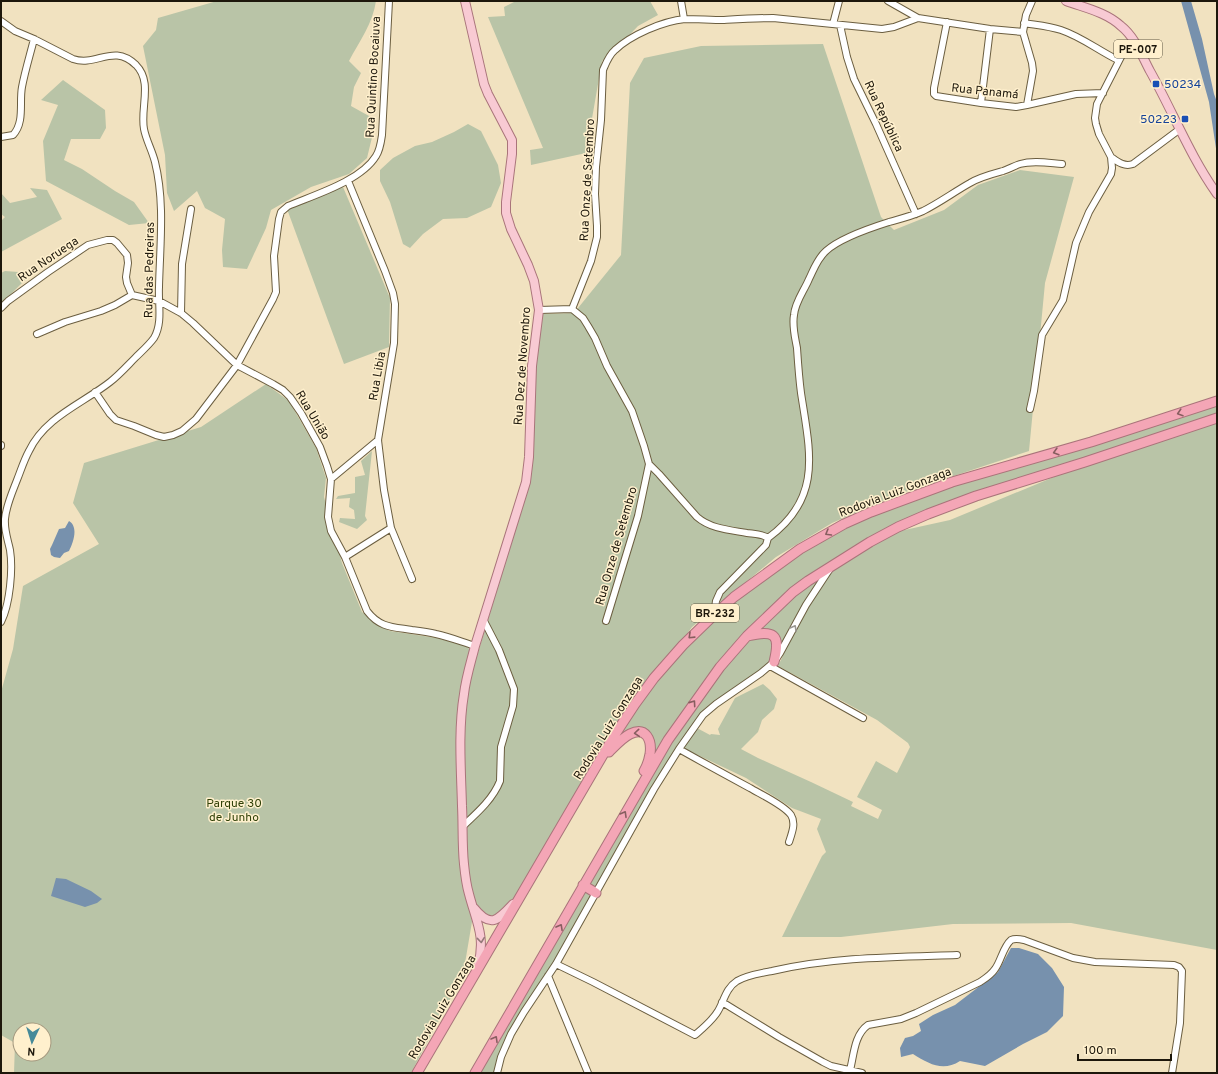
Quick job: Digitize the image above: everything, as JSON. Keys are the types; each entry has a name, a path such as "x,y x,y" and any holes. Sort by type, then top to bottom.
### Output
{"highway":[{"name":"Rodovia Luiz Gonzaga","path":"417,1073 634,704 654,678 683,645 734,597 800,549 844,524 871,512 952,482 1091,442 1217,401"},
{"name":"BR-232","path":"475,1073 632,800 680,722 710,680 747,636 800,586 870,542 898,527 928,514 976,496 1086,462 1217,418"},
{"path":"747,636 766,633 773,636 777,646 772,664"},
{"name":"BR-232","path":"602,758 630,734 638,731 643,732 648,737 651,747 649,759 632,800"},
{"path":"583,885 596,893"}],"main road":[{"name":"Rua Dez de Novembro","path":"465,1 484,84 512,140 506,213 513,235 534,281 539,310 532,366 528,471 465,684 461,726 461,788 464,863 466,881 482,946 475,976"},
{"name":"PE-007","path":"1066,1 1101,13 1110,18 1121,25 1134,41 1167,103 1194,159 1217,194"},
{"path":"472,905 482,917 488,920 494,920 501,917 522,895"}],"street":[{"name":"Rua Quintino Bocaiuva","path":"95,392 116,420 164,437 182,431 196,419 237,365 276,292 274,256 281,212 288,206 348,181 372,162 378,152 381,144 389,1"},
{"path":"682,1 684,19"},
{"path":"832,24 839,1"},
{"path":"888,1 918,18 990,29 1023,32"},
{"path":"1027,105 1032,63 1023,32 1024,23 1032,1"},
{"name":"Rua Onze de Setembro","path":"606,621 638,516 648,464 632,411 607,366 588,326 583,318 572,309 591,261 597,237 598,226 595,194 601,120 603,70 605,64 615,50 644,32 664,24 684,19 713,20 757,18 887,29 894,28 918,18"},
{"name":"Rua das Pedreiras","path":"1,21 15,31 79,61 87,61 118,55 124,57 135,65 140,71 145,89 144,128 155,161 160,197 161,225 158,301 159,325 153,339 110,382 51,422 35,439 28,452 6,512 5,529 10,548 11,569 8,599 1,622"},
{"name":"Rua Panamá","path":"947,22 934,88 935,96 1016,107 1076,94 1103,93"},
{"path":"1024,23 1062,30 1087,42 1118,60"},
{"name":"Rua República","path":"840,25 849,66 854,79 876,124 916,214"},
{"path":"981,103 990,29"},
{"path":"1,137 13,134 19,126 21,90 34,39"},
{"path":"1030,409 1042,335 1063,300 1077,238 1089,212 1112,174 1111,157 1099,134 1095,118 1097,104 1118,60 1134,41"},
{"path":"1111,157 1121,164 1133,164 1180,129"},
{"path":"714,615 716,601 720,592 766,545 768,538 784,526 794,513 805,492 808,474 808,438 801,391 794,316 797,302 817,262 826,251 849,237 886,223 916,214 984,176 1004,171 1026,162 1062,164"},
{"name":"Rua Libia","path":"348,181 385,271 393,293 395,304 394,343 378,440 384,490 391,528 412,579"},
{"path":"181,313 182,264 191,209"},
{"name":"Rua Noruega","path":"1,308 8,301 48,272 88,245 102,241 113,240 120,245 127,255 128,262 126,277 132,295"},
{"path":"37,334 65,322 101,311 132,295"},
{"name":"Rua União","path":"132,295 158,301 181,313 237,365 278,386 290,397 301,413 320,447 331,480 328,517 331,531 345,557 367,612 372,618 388,627 437,634 475,646"},
{"path":"539,310 572,309"},
{"path":"331,480 378,440"},
{"path":"648,464 659,474 701,521 713,526 758,534 768,538"},
{"path":"345,557 391,528"},
{"path":"497,1073 503,1052 511,1034 556,964 654,789 679,750 703,715 710,708 772,664 780,653 806,605 830,567"},
{"path":"463,826 479,811 492,795 500,781 502,739 511,714 514,696 514,688 502,655 484,621"},
{"path":"772,664 863,718"},
{"path":"679,750 769,798 791,814 793,827 789,842"},
{"path":"850,1070 857,1041 864,1028 868,1025 901,1019 980,982 989,976 996,968 1011,940 1016,939 1024,940 1082,960 1095,962 1174,965 1179,967 1182,972 1180,1023 1172,1073"},
{"path":"556,964 695,1035 716,1014 729,990 737,981 754,975 790,966 830,960 957,954"},
{"path":"548,976 588,1073"},
{"path":"722,1002 823,1062 831,1066 862,1073"}],"green space":[{"path":"217,1 376,1 369,25 349,61 361,73 354,87 351,106 369,116 375,125 367,158 349,174 311,187 271,210 266,228 247,269 223,267 222,250 225,219 205,208 197,191 174,211 167,193 165,155 143,46 156,30 158,18"},
{"path":"516,1 650,1 658,15 638,26 602,61 586,153 531,165 530,150 543,148 488,17 505,16 504,7"},
{"name":"Parque 30 de Junho","path":"823,44 881,217 894,230 944,210 978,185 1020,170 1074,177 1045,283 1029,451 896,495 832,523 776,557 692,627 587,773 520,892 499,913 492,916 483,915 475,904 463,975 411,1073 14,1073 14,1062 52,1062 52,1022 12,1022 12,1041 1,1035 1,692 13,649 23,586 99,544 73,503 84,463 201,427 266,384 289,401 316,448 326,478 324,497 342,563 362,612 379,626 390,631 437,638 466,646 477,656 518,520 533,459 534,379 543,314 574,313 621,255 630,83 644,58 701,46"},
{"path":"63,80 105,110 106,128 100,139 71,139 64,160 82,169 134,202 149,223 129,225 46,181 43,141 58,105 41,100"},
{"path":"468,124 481,131 498,165 501,183 491,207 467,218 443,219 423,234 410,248 403,244 390,202 380,181 380,170 393,158 415,146 432,142"},
{"path":"343,187 390,298 389,347 344,364 287,209"},
{"path":"30,188 47,190 62,219 1,252 1,221 5,217 1,214 1,193 10,203 37,197"},
{"path":"5,271 32,273 1,304 1,273"},
{"path":"1217,400 1217,421 1108,455 1217,422 1217,950 1071,923 953,924 841,937 782,937 822,856 826,852 817,829 821,819 792,808 746,778 683,748 695,727 710,735 720,735 718,729 735,698 763,684 777,699 774,709 762,720 758,732 741,749 853,802 851,806 878,819 882,810 857,797 876,761 897,773 910,747 908,743 877,720 778,666 805,610 831,568 745,635 646,773 652,759 644,730 613,742 662,670 717,608 834,531 942,487","holes":["1107,455 950,520 900,531 955,502"]},
{"path":"372,451 365,516 367,520 357,529 339,522 340,518 355,519 354,510 349,507 350,498 336,499 338,496 355,493 355,477 365,475 361,461"},
{"path":"826,572 776,655 776,635 750,634 803,586"},
{"path":"774,637 771,661 768,666 709,705 669,761 556,962 503,1044 496,1073 480,1073 671,736 748,638"}],"water":[{"path":"1181,1 1191,1 1217,102 1217,155 1209,102"},
{"path":"69,521 74,527 71,548 60,558 54,557 51,555 50,549 59,529 65,528"},
{"path":"56,878 66,879 91,891 102,899 97,903 85,907 51,896"},
{"path":"1011,948 1019,948 1038,954 1052,968 1064,987 1063,1016 1047,1032 985,1066 960,1061 948,1066 942,1066 930,1064 913,1054 901,1057 900,1048 905,1038 913,1036 921,1031 919,1024 933,1015 955,1005 998,972"}],"place":[{"name":"50234","path":"1156,84"},
{"name":"50223","path":"1185,119"}]}
